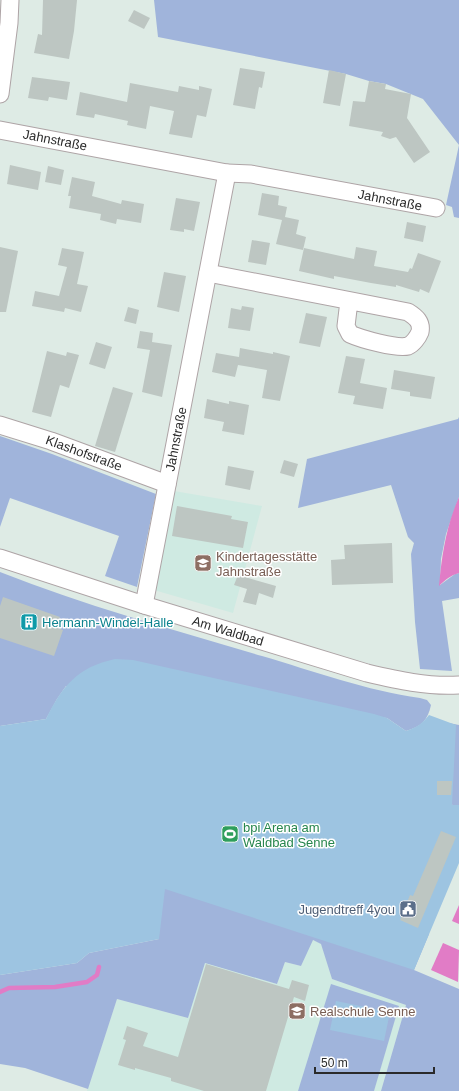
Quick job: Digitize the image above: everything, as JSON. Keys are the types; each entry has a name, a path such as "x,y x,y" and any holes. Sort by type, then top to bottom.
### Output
{"street":[{"path":"0,94 5,62 10,0"},
{"name":"Jahnstraße","path":"0,130 227,173 251,174 436,208"},
{"name":"Jahnstraße","path":"144,605 227,173"},
{"path":"208,273 349,301"},
{"name":"Klashofstraße","path":"0,425 51,441 168,484"},
{"name":"Am Waldbad","path":"0,558 144,605 367,673 428,685 459,685"}],"shaded area":[{"path":"154,0 459,0 459,145 423,99 386,84 369,81 346,74 158,37"},
{"path":"459,145 459,218 454,217 452,207 446,205"},
{"path":"459,417 459,497 446,534 441,559 440,585 455,574 459,573 459,598 442,601 452,671 420,669 415,622 411,554 414,543 408,537 391,485 298,508 307,459 458,419"},
{"path":"0,436 52,454 156,494 137,587 105,576 119,536 10,498 0,527"},
{"name":"Kindertagesstätte Jahnstraße","path":"174,491 262,506 233,613 154,590"},
{"path":"459,497 459,573 448,578 439,586 445,541"},
{"path":"0,572 97,607 163,627 361,686 427,700 431,705 430,710 426,719 420,725 406,731 387,718 66,686 46,719 0,726"},
{"name":"bpi Arena am Waldbad Senne","path":"115,659 133,660 374,714 387,718 406,731 419,725 429,715 456,725 452,805 459,805 459,863 414,970 165,889 159,939 89,953 77,963 0,975 0,726 46,719 58,697 81,673 91,667"},
{"path":"449,723 459,725 459,832 456,837 451,795"},
{"path":"102,872 429,934 414,970 459,989 459,1091 381,1091 406,1005 332,979 321,944 313,940 301,966 285,962 277,984 205,963 188,1018 117,999 88,1089 25,1068 0,1064 0,975 77,963 89,953 159,939"},
{"path":"459,905 459,924 452,921"},
{"name":"Realschule Senne","path":"312,940 321,943 332,979 406,1005 381,1091 87,1091 117,999 188,1018 205,963 277,984 285,962 301,966"},
{"path":"443,943 459,950 458,982 431,970"},
{"path":"331,984 399,1006 374,1091 298,1091"},
{"path":"336,1001 390,1012 384,1041 330,1030"}],"building":[{"path":"43,0 77,0 69,59 34,53 38,34 42,35"},
{"path":"134,10 150,18 144,29 128,21"},
{"path":"240,68 265,72 262,88 259,87 255,109 233,105"},
{"path":"329,70 346,74 340,106 323,103"},
{"path":"32,77 70,82 67,100 49,97 48,101 28,98"},
{"path":"369,81 386,84 385,89 411,94 407,118 430,152 414,163 396,137 390,139 381,136 383,132 349,126 353,101 365,102"},
{"path":"130,83 178,92 179,86 199,90 199,86 212,89 206,117 197,115 192,138 169,134 174,111 150,106 146,129 127,125 128,121 95,114 94,118 76,115 80,92 127,102"},
{"path":"10,165 41,172 38,190 7,184"},
{"path":"48,166 64,170 61,185 45,182"},
{"path":"72,177 95,182 92,196 121,204 122,200 144,204 141,223 117,219 116,224 100,220 101,214 69,208 71,196 68,196"},
{"path":"262,193 279,196 278,205 287,207 285,217 299,220 296,234 306,237 303,250 276,244 282,220 258,215"},
{"path":"176,198 200,202 194,231 184,229 184,232 170,230"},
{"path":"407,222 426,226 423,242 404,238"},
{"path":"252,240 270,243 266,265 248,262"},
{"path":"0,247 18,251 6,312 0,312"},
{"path":"356,247 377,251 374,266 408,272 410,268 412,269 418,253 441,261 429,293 420,289 419,292 396,285 396,287 334,276 334,279 299,271 304,248 354,259"},
{"path":"62,248 84,252 77,284 88,286 81,312 65,308 64,312 32,306 35,291 59,296 67,267 58,265"},
{"path":"164,272 186,276 179,312 157,307"},
{"path":"242,306 254,308 250,331 228,328 231,308 241,310"},
{"path":"128,307 139,310 136,324 124,321"},
{"path":"306,313 327,317 320,347 299,343"},
{"path":"140,331 153,333 152,342 172,345 162,397 142,392 150,350 137,348"},
{"path":"96,342 112,347 105,369 89,364"},
{"path":"240,348 273,354 273,352 290,356 280,401 262,398 267,370 238,365 235,377 212,372 216,353 239,357"},
{"path":"47,351 66,356 67,352 79,355 69,388 60,385 51,417 32,412"},
{"path":"346,356 365,359 360,383 387,388 383,409 353,404 355,396 338,393"},
{"path":"394,370 435,377 431,399 410,396 410,392 391,389"},
{"path":"113,387 133,393 115,452 95,446"},
{"path":"207,399 229,404 229,401 249,405 244,435 222,431 224,422 204,418"},
{"path":"284,460 298,464 294,477 280,473"},
{"path":"228,466 254,471 250,490 225,485"},
{"path":"177,506 232,516 231,519 248,522 243,548 172,536"},
{"path":"392,543 393,583 332,585 331,560 345,559 344,545"},
{"path":"238,575 276,586 273,598 259,593 256,605 243,602 247,589 234,585"},
{"name":"Hermann-Windel-Halle","path":"3,597 60,617 56,627 63,630 54,656 0,638 0,606"},
{"path":"437,781 452,781 451,795 437,795"},
{"path":"441,831 456,837 418,928 400,920 410,895 413,896"},
{"path":"206,964 289,989 292,980 309,985 305,1001 294,997 266,1091 204,1091 171,1081 171,1078 118,1065 126,1040 123,1039 127,1026 148,1033 143,1046 178,1057"}],"waterway":[{"path":"0,992 9,988 55,987 87,982 97,975 99,967"}],"place":[{"name":"Kindertagesstätte Jahnstraße","path":"203,563"},
{"name":"Hermann-Windel-Halle","path":"29,622"},
{"name":"bpi Arena am Waldbad Senne","path":"230,834"},
{"name":"Jugendtreff 4you","path":"408,909"},
{"name":"Realschule Senne","path":"297,1011"}]}
